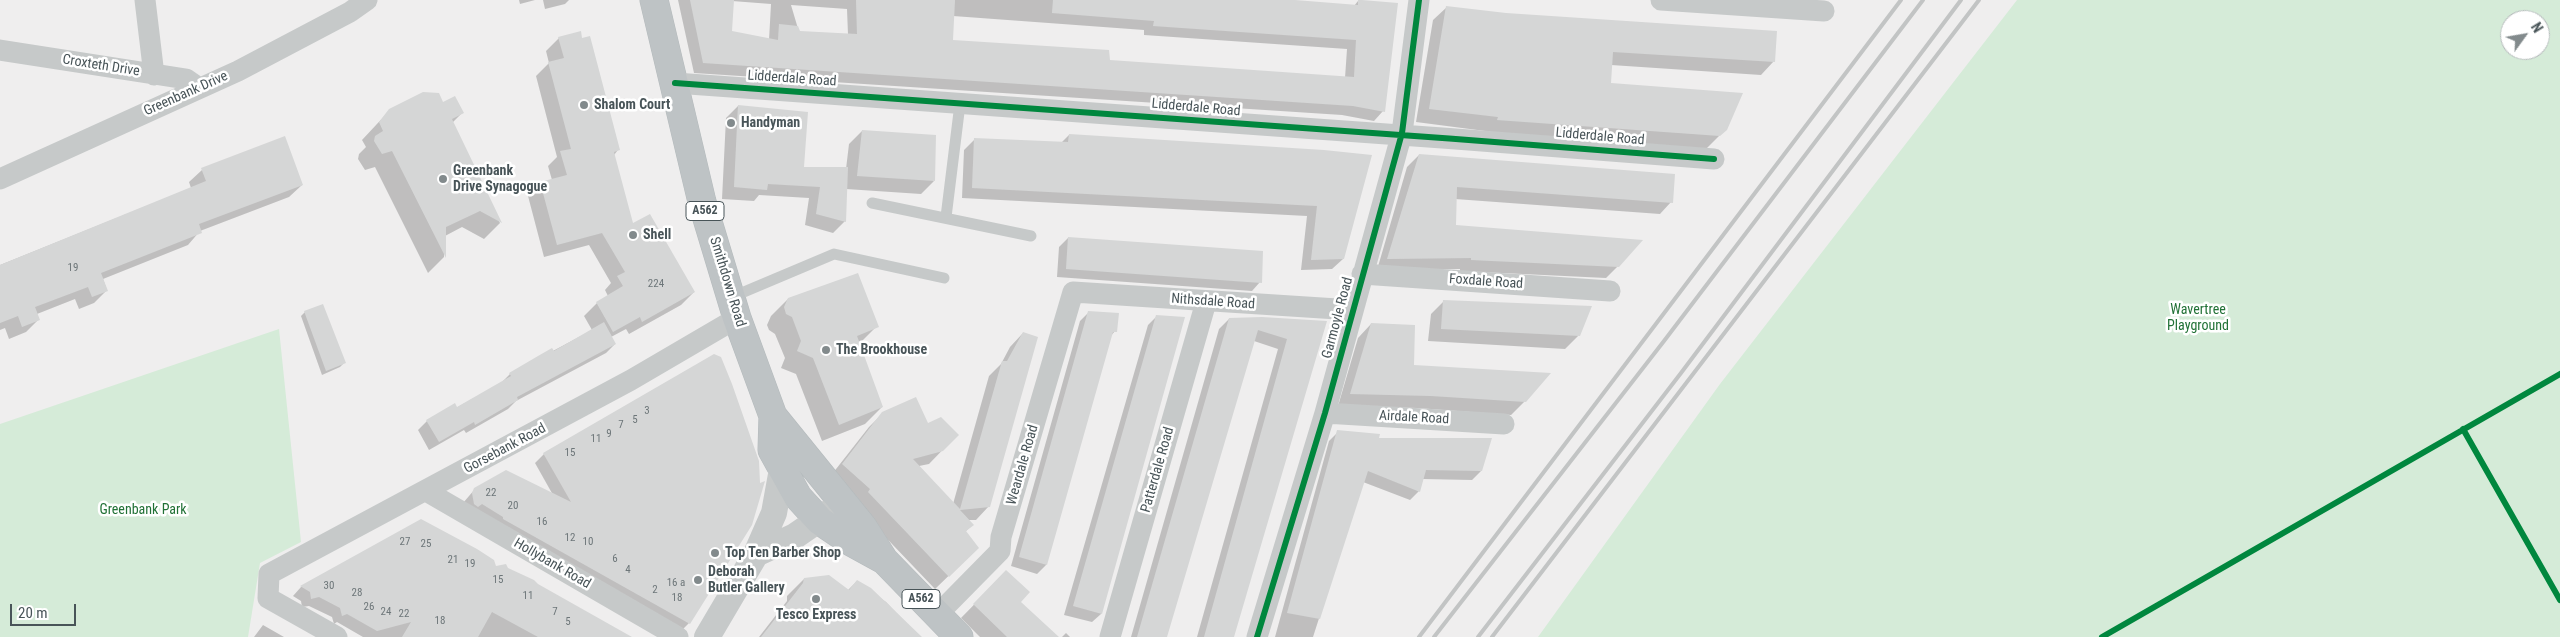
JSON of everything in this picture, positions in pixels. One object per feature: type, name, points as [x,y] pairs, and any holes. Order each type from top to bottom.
[{"type":"highway","name":"Smithdown Road","points":[[654,0],[702,202],[734,308],[773,416],[863,527],[884,560],[959,637]]},
{"type":"highway","name":"Smithdown Road","points":[[773,416],[772,450],[798,497],[820,521],[851,542],[884,560]]},
{"type":"street","points":[[145,0],[154,75]]},
{"type":"street","name":"Greenbank Drive","points":[[0,179],[238,71],[350,12],[367,0]]},
{"type":"street","name":"Garmoyle Road","points":[[1257,637],[1325,413],[1402,133],[1419,0]]},
{"type":"street","points":[[1661,0],[1824,11]]},
{"type":"street","name":"Croxteth Drive","points":[[0,50],[154,75],[186,78],[199,88]]},
{"type":"street","name":"Lidderdale Road","points":[[675,83],[1312,130],[1402,133],[1714,159]]},
{"type":"street","name":"Foxdale Road","points":[[1362,274],[1610,291]]},
{"type":"street","name":"Nithsdale Road","points":[[1074,292],[1353,310]]},
{"type":"street","name":"Weardale Road","points":[[937,615],[1000,551],[1001,537],[1074,292]]},
{"type":"street","name":"Patterdale Road","points":[[1110,637],[1206,302]]},
{"type":"street","name":"Gorsebank Road","points":[[337,637],[268,598],[269,574],[631,380],[734,308]]},
{"type":"street","name":"Airdale Road","points":[[1325,413],[1504,424]]},
{"type":"street","points":[[707,637],[756,554],[774,513],[782,469]]},
{"type":"street","name":"Hollybank Road","points":[[426,491],[678,637]]},
{"type":"street","points":[[756,554],[795,536],[820,521],[843,503]]},
{"type":"lane","points":[[946,217],[960,104]]},
{"type":"lane","points":[[872,203],[1031,236]]},
{"type":"lane","points":[[734,308],[834,254],[944,278]]},
{"type":"green space","name":"Wavertree Playground","points":[[2017,0],[2560,0],[2560,637],[1538,637],[1720,384]]},
{"type":"green space","name":"Greenbank Park","points":[[279,329],[301,542],[260,563],[248,637],[0,637],[0,424]]},
{"type":"building","points":[[690,0],[734,0],[732,31],[778,40],[779,24],[798,26],[800,31],[857,34],[856,0],[955,0],[953,40],[1109,50],[1110,60],[1354,77],[1356,40],[1153,26],[1154,21],[1052,13],[1053,0],[1295,0],[1358,5],[1358,0],[1362,0],[1398,3],[1385,112],[1353,106],[703,63]]},
{"type":"building","points":[[1446,6],[1506,13],[1777,31],[1775,62],[1613,52],[1611,83],[1743,93],[1727,130],[1720,136],[1497,120],[1498,117],[1429,109]]},
{"type":"building","name":"Shalom Court","points":[[581,31],[582,38],[590,36],[620,150],[614,152],[633,223],[650,214],[695,292],[642,322],[640,317],[613,332],[596,302],[623,286],[617,276],[625,272],[602,233],[557,245],[540,182],[567,175],[560,151],[571,149],[548,62],[564,58],[558,37]]},
{"type":"building","name":"Greenbank Drive Synagogue","points":[[423,92],[439,93],[443,102],[455,96],[464,113],[452,119],[502,223],[480,211],[446,227],[446,258],[392,151],[382,154],[374,141],[375,136],[383,131],[379,122],[389,109]]},
{"type":"building","points":[[738,105],[808,112],[804,167],[848,167],[846,222],[816,214],[820,187],[768,184],[767,190],[734,187]]},
{"type":"building","points":[[862,130],[936,135],[935,181],[857,176]]},
{"type":"building","points":[[1069,134],[1324,150],[1372,155],[1344,259],[1311,260],[1317,206],[972,188],[974,138],[1068,142]]},
{"type":"building","points":[[285,136],[303,185],[199,224],[202,233],[101,273],[108,291],[92,297],[88,287],[35,307],[40,320],[22,327],[18,316],[0,323],[0,265],[206,181],[201,168]]},
{"type":"building","points":[[1419,154],[1675,174],[1673,203],[1457,187],[1456,225],[1643,240],[1619,267],[1471,260],[1471,258],[1387,259]]},
{"type":"building","points":[[1068,237],[1263,251],[1262,283],[1066,269]]},
{"type":"building","name":"The Brookhouse","points":[[858,273],[879,327],[857,336],[883,407],[839,425],[813,358],[797,351],[801,341],[792,317],[786,314],[784,307],[788,298]]},
{"type":"building","points":[[1443,300],[1592,306],[1580,336],[1441,329]]},
{"type":"building","points":[[323,304],[346,363],[326,371],[304,311]]},
{"type":"building","points":[[1088,311],[1119,313],[1117,332],[1113,332],[1047,565],[1019,557]]},
{"type":"building","points":[[1156,315],[1185,317],[1102,614],[1073,606]]},
{"type":"building","points":[[1262,317],[1327,321],[1234,637],[1204,637],[1287,339],[1258,330],[1167,637],[1137,637],[1229,318]]},
{"type":"building","points":[[604,322],[616,344],[517,397],[518,400],[475,425],[474,422],[439,442],[426,420],[455,403],[457,407],[511,376],[509,373],[538,356],[552,348],[554,351]]},
{"type":"building","points":[[1371,323],[1415,325],[1414,365],[1551,373],[1526,402],[1431,396],[1350,394]]},
{"type":"building","points":[[1023,332],[1038,337],[990,507],[960,510],[974,525],[966,531],[979,548],[949,577],[868,492],[870,489],[842,464],[882,412],[916,397],[928,423],[941,417],[959,435],[943,451],[913,459],[960,509],[1002,361],[1007,361]]},
{"type":"building","points":[[714,354],[721,357],[732,384],[759,461],[760,483],[765,481],[752,525],[690,624],[503,519],[503,517],[482,504],[478,507],[474,504],[472,493],[474,488],[506,470],[571,502],[543,453]]},
{"type":"building","points":[[1337,430],[1380,434],[1379,438],[1492,438],[1482,471],[1426,470],[1420,492],[1368,471],[1320,619],[1287,613]]},
{"type":"building","points":[[421,519],[477,549],[494,560],[496,566],[506,564],[508,568],[534,580],[632,637],[538,637],[492,612],[478,637],[402,637],[411,622],[377,631],[347,614],[342,616],[340,608],[319,597],[311,599],[310,592],[300,586]]},
{"type":"building","points":[[1006,570],[1030,592],[1021,602],[1059,637],[1007,637],[973,604]]},
{"type":"building","name":"Tesco Express","points":[[829,575],[849,590],[857,580],[871,588],[922,637],[761,637],[803,583],[804,578]]},
{"type":"railway","points":[[1419,637],[1901,0]]},
{"type":"railway","points":[[1434,637],[1664,341],[1923,0]]},
{"type":"railway","points":[[1478,637],[1681,373],[1961,0]]},
{"type":"railway","points":[[1492,637],[1979,0]]},
{"type":"cycle path","points":[[1257,637],[1325,413],[1402,133],[1419,0]]},
{"type":"cycle path","points":[[675,83],[1714,159]]},
{"type":"cycle path","points":[[2102,637],[2560,374]]},
{"type":"cycle path","points":[[2463,429],[2560,600]]},
{"type":"place","name":"Shalom Court","points":[[584,105]]},
{"type":"place","name":"Handyman","points":[[731,123]]},
{"type":"place","name":"Greenbank Drive Synagogue","points":[[443,179]]},
{"type":"place","name":"Shell","points":[[633,235]]},
{"type":"place","name":"The Brookhouse","points":[[826,350]]},
{"type":"place","name":"Top Ten Barber Shop","points":[[715,553]]},
{"type":"place","name":"Deborah Butler Gallery","points":[[698,580]]},
{"type":"place","name":"Tesco Express","points":[[816,599]]}]
